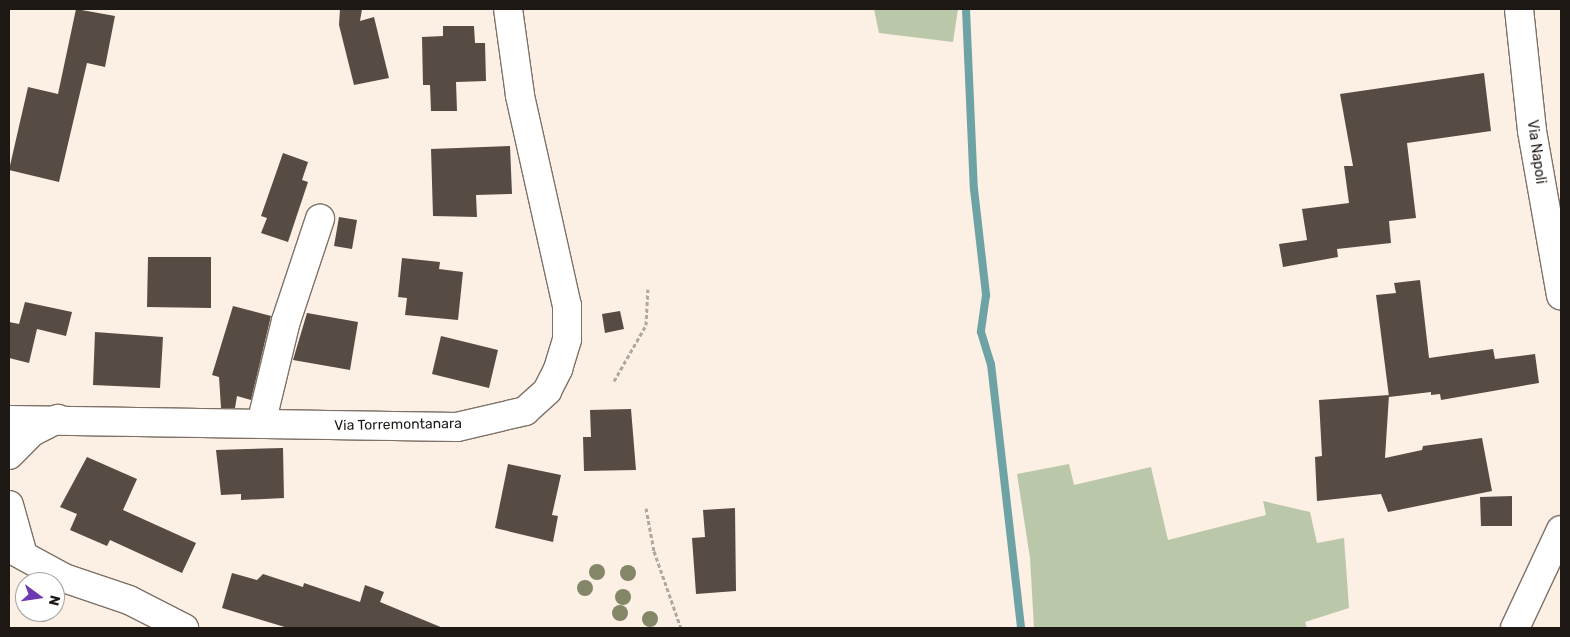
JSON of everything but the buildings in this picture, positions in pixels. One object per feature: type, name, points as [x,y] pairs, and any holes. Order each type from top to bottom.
[{"type":"street","name":"Via Torremontanara","points":[[9,420],[58,419],[457,427],[525,410],[548,391],[567,340],[567,306],[520,96],[508,9]]},
{"type":"street","name":"Via Napoli","points":[[1519,9],[1534,140],[1561,295]]},
{"type":"street","points":[[261,424],[286,320],[320,219]]},
{"type":"street","points":[[9,459],[32,432],[58,419]]},
{"type":"street","points":[[9,505],[16,552],[64,578],[129,600],[184,628]]},
{"type":"street","points":[[1515,628],[1561,530]]},
{"type":"path","points":[[614,381],[646,325],[648,289]]},
{"type":"path","points":[[646,508],[654,551],[681,628]]},
{"type":"green space","points":[[874,9],[958,9],[953,42],[879,33]]},
{"type":"green space","points":[[1069,464],[1074,485],[1151,467],[1168,540],[1266,515],[1263,501],[1310,512],[1317,543],[1344,538],[1349,608],[1305,622],[1307,628],[1034,628],[1030,558],[1017,474]]},
{"type":"waterway","points":[[966,9],[974,189],[986,295],[981,332],[991,364],[1021,628]]}]
